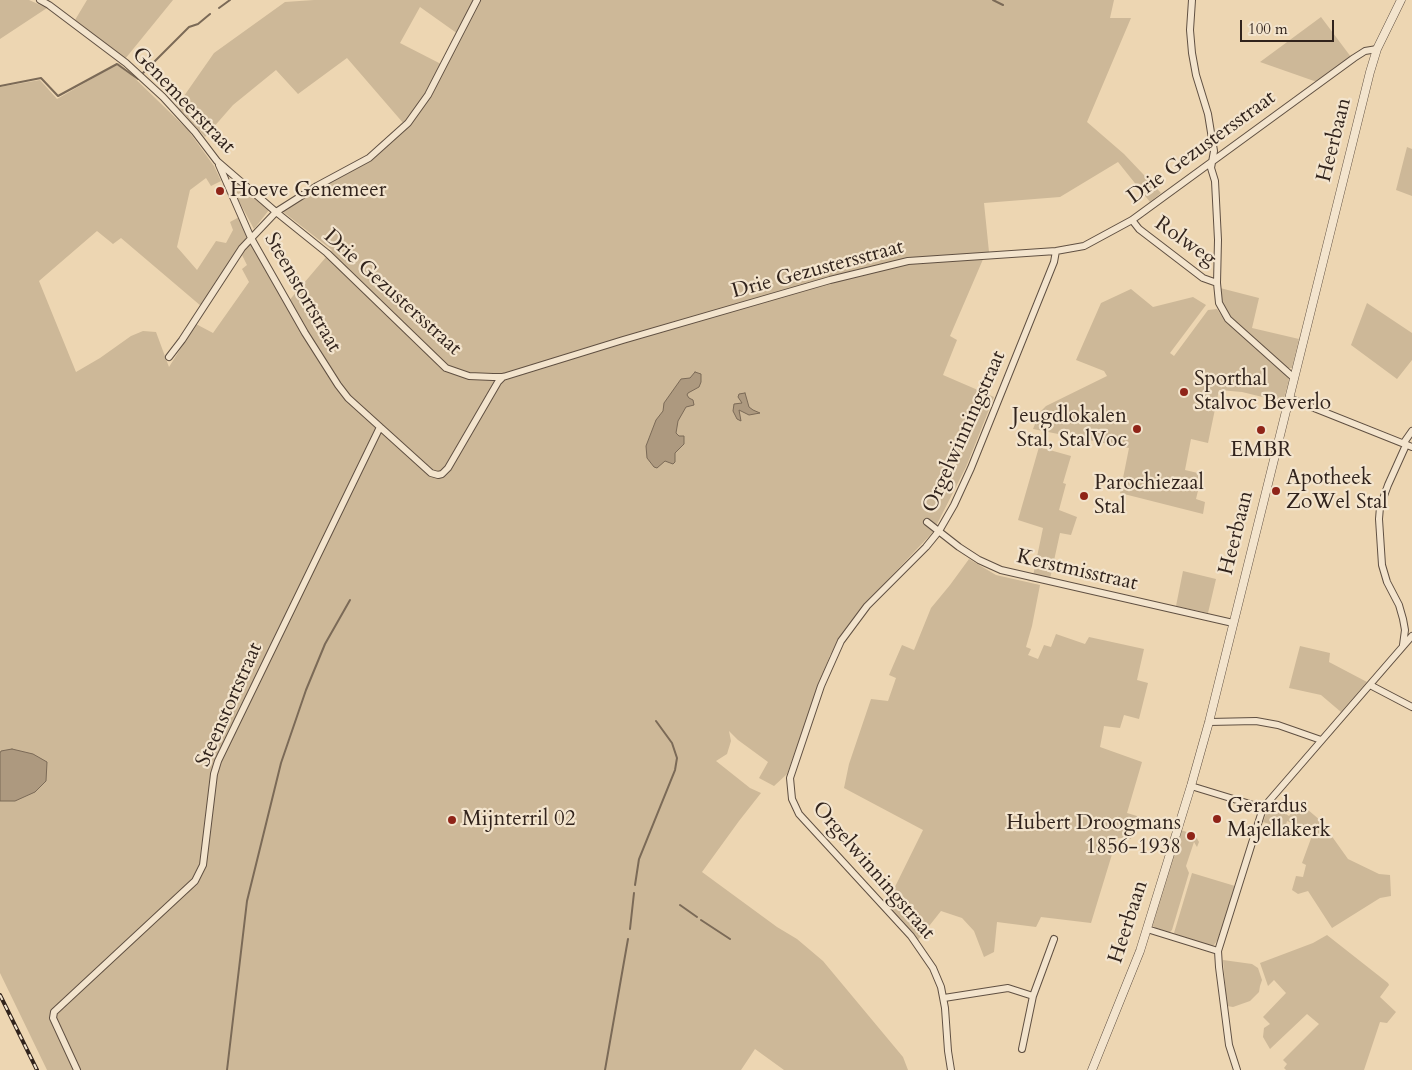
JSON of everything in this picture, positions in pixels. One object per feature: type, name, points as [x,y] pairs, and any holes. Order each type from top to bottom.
[{"type":"street","name":"Genemeerstraat","points":[[40,0],[126,63],[163,97],[195,132],[217,161],[276,212]]},
{"type":"street","points":[[169,357],[242,248],[276,212],[317,186],[369,158],[408,123],[428,95],[477,0]]},
{"type":"street","points":[[1192,0],[1191,47],[1196,75],[1211,129],[1214,151],[1211,168],[1215,181],[1218,283]]},
{"type":"street","name":"Heerbaan","points":[[1092,1070],[1147,929],[1191,786],[1209,722],[1370,72],[1377,49],[1402,0]]},
{"type":"street","name":"Drie Gezustersstraat","points":[[276,212],[327,253],[446,368],[470,376],[503,377],[830,280],[908,261],[1056,251],[1084,246],[1132,220],[1354,58],[1365,51],[1377,49]]},
{"type":"street","name":"Steenstortstraat","points":[[217,161],[251,238],[305,333],[338,385],[348,398],[431,473],[442,474],[448,468],[498,382],[503,377]]},
{"type":"street","name":"Rolweg","points":[[1132,220],[1138,229],[1203,278],[1218,283],[1218,302],[1228,319],[1294,378]]},
{"type":"street","name":"Orgelwinningstraat","points":[[950,1070],[944,998],[933,968],[916,942],[799,814],[792,799],[791,772],[821,686],[841,641],[868,606],[916,558],[938,531],[954,504],[971,468],[1054,262],[1056,251]]},
{"type":"street","points":[[1289,398],[1409,446]]},
{"type":"street","name":"Steenstortstraat","points":[[77,1070],[53,1018],[54,1012],[195,881],[203,865],[214,774],[218,761],[380,427]]},
{"type":"street","points":[[1409,446],[1406,440],[1412,431]]},
{"type":"street","points":[[1403,646],[1405,630],[1403,619],[1399,604],[1387,582],[1382,565],[1379,519],[1380,507],[1388,485],[1409,446]]},
{"type":"street","name":"Kerstmisstraat","points":[[926,522],[979,560],[1001,570],[1233,623]]},
{"type":"street","points":[[1237,1070],[1229,1045],[1218,951],[1263,808],[1412,636]]},
{"type":"street","points":[[1370,685],[1412,707]]},
{"type":"street","points":[[1209,722],[1256,721],[1278,724],[1321,740]]},
{"type":"street","points":[[1191,786],[1263,808]]},
{"type":"street","points":[[1147,929],[1218,951]]},
{"type":"street","points":[[1022,1049],[1033,996],[1054,938]]},
{"type":"street","points":[[944,998],[1008,988],[1033,996]]},
{"type":"shaded area","points":[[0,0],[29,0],[47,8],[0,39]]},
{"type":"shaded area","points":[[87,0],[173,0],[125,59],[75,20]]},
{"type":"shaded area","points":[[314,0],[1114,0],[1110,18],[1131,18],[1087,122],[1124,154],[1161,193],[1150,202],[1118,162],[1060,197],[984,203],[989,252],[984,257],[950,336],[957,340],[943,375],[994,397],[966,467],[933,532],[863,606],[830,655],[787,774],[774,786],[759,778],[768,762],[729,731],[731,741],[727,754],[716,761],[750,788],[761,793],[702,872],[777,927],[797,939],[823,961],[903,1057],[908,1070],[784,1070],[755,1049],[741,1070],[47,1070],[0,973],[0,87],[40,80],[57,99],[119,63],[188,130],[214,166],[221,181],[211,186],[206,178],[190,190],[177,247],[197,270],[216,241],[226,243],[233,230],[230,222],[241,216],[247,235],[244,243],[201,306],[121,238],[113,244],[97,231],[39,281],[76,372],[131,336],[143,331],[156,332],[169,367],[196,324],[213,333],[249,282],[242,269],[247,265],[242,255],[250,243],[287,303],[332,250],[282,211],[317,189],[371,161],[404,124],[347,58],[298,94],[276,70],[233,105],[205,137],[177,106],[214,53],[285,2]],"holes":[[[420,7],[458,34],[441,64],[400,43]]]},
{"type":"shaded area","points":[[1321,17],[1351,57],[1317,82],[1260,62]]},
{"type":"shaded area","points":[[1407,147],[1412,149],[1412,196],[1396,190]]},
{"type":"shaded area","points":[[231,179],[269,210],[254,229],[228,181]]},
{"type":"shaded area","points":[[1220,288],[1259,298],[1252,328],[1299,339],[1292,368],[1286,368],[1232,319],[1223,305]]},
{"type":"shaded area","points":[[1131,289],[1153,307],[1193,297],[1206,305],[1170,353],[1174,356],[1208,310],[1217,309],[1225,321],[1286,375],[1289,380],[1283,402],[1242,392],[1219,390],[1208,443],[1191,439],[1185,470],[1202,474],[1196,499],[1205,502],[1203,514],[1120,493],[1129,448],[1033,429],[1040,412],[1046,406],[1107,376],[1104,371],[1076,360],[1101,303]]},
{"type":"shaded area","points":[[1367,303],[1412,333],[1412,360],[1397,379],[1351,345]]},
{"type":"shaded area","points":[[695,372],[701,374],[701,382],[699,387],[687,395],[693,400],[694,405],[686,407],[678,421],[676,433],[679,436],[684,436],[684,444],[675,453],[675,462],[673,464],[665,461],[657,468],[654,467],[647,458],[646,446],[656,420],[663,411],[664,403],[681,379],[690,378]]},
{"type":"shaded area","points":[[745,393],[749,407],[760,413],[749,415],[739,410],[741,421],[737,419],[733,411],[734,404],[742,403],[738,397],[739,394]]},
{"type":"shaded area","points":[[1039,447],[1071,456],[1063,483],[1066,484],[1059,510],[1077,517],[1071,535],[1060,533],[1050,579],[1033,576],[1043,528],[1018,520]]},
{"type":"shaded area","points":[[969,559],[996,575],[1040,585],[1026,647],[1031,649],[1028,655],[1038,659],[1044,645],[1051,647],[1056,634],[1085,644],[1089,637],[1144,649],[1137,680],[1148,683],[1139,719],[1124,715],[1120,728],[1104,726],[1100,747],[1142,762],[1127,813],[1137,816],[1131,839],[1117,838],[1091,923],[1041,917],[1036,927],[997,922],[994,952],[984,957],[974,931],[962,918],[941,911],[918,940],[886,905],[923,830],[844,788],[849,764],[871,699],[888,701],[896,678],[889,675],[902,645],[914,650],[931,608]]},
{"type":"shaded area","points":[[1183,571],[1216,579],[1208,613],[1176,606]]},
{"type":"shaded area","points":[[1300,646],[1330,653],[1329,662],[1367,682],[1341,712],[1321,695],[1289,688]]},
{"type":"shaded area","points":[[12,749],[33,754],[47,762],[46,781],[35,792],[15,801],[0,801],[0,753],[1,751]]},
{"type":"shaded area","points":[[1300,803],[1321,821],[1348,859],[1379,874],[1390,875],[1391,896],[1380,898],[1332,928],[1308,891],[1298,894],[1292,890],[1296,876],[1303,877],[1306,865],[1302,863],[1313,833],[1287,821],[1285,829],[1263,822],[1270,804],[1289,816]]},
{"type":"shaded area","points":[[1181,830],[1195,835],[1199,842],[1197,847],[1194,842],[1186,866],[1189,873],[1172,930],[1169,933],[1152,925]]},
{"type":"shaded area","points":[[1192,873],[1235,886],[1219,938],[1211,946],[1174,933]]},
{"type":"shaded area","points":[[1327,935],[1388,983],[1389,985],[1380,997],[1396,1012],[1387,1023],[1380,1022],[1364,1070],[1286,1070],[1284,1068],[1287,1064],[1283,1060],[1319,1024],[1307,1014],[1270,1049],[1263,1037],[1264,1028],[1270,1024],[1263,1017],[1286,993],[1274,980],[1268,986],[1260,963],[1313,943]]},
{"type":"shaded area","points":[[1223,960],[1252,964],[1258,968],[1262,980],[1259,992],[1250,1001],[1233,1007],[1227,1006]]},
{"type":"waterway","points":[[219,8],[230,0]]},
{"type":"waterway","points":[[993,0],[1003,5]]},
{"type":"waterway","points":[[143,73],[189,27],[198,24],[210,14]]},
{"type":"waterway","points":[[0,86],[41,78],[58,96],[117,64],[138,79]]},
{"type":"waterway","points":[[227,1070],[247,901],[281,763],[306,690],[325,644],[350,600]]},
{"type":"waterway","points":[[635,885],[639,859],[675,770],[677,758],[672,743],[656,721]]},
{"type":"waterway","points":[[630,929],[634,893]]},
{"type":"waterway","points":[[680,905],[697,917]]},
{"type":"waterway","points":[[701,920],[730,939]]},
{"type":"waterway","points":[[605,1070],[628,939]]},
{"type":"railway","points":[[0,995],[37,1070]]},
{"type":"place","name":"Hoeve Genemeer","points":[[220,191]]},
{"type":"place","name":"Sporthal Stalvoc Beverlo","points":[[1184,392]]},
{"type":"place","name":"Jeugdlokalen Stal, StalVoc","points":[[1137,429]]},
{"type":"place","name":"EMBR","points":[[1261,430]]},
{"type":"place","name":"Apotheek ZoWel Stal","points":[[1276,491]]},
{"type":"place","name":"Parochiezaal Stal","points":[[1084,496]]},
{"type":"place","name":"Gerardus Majellakerk","points":[[1217,819]]},
{"type":"place","name":"Mijnterril 02","points":[[452,820]]},
{"type":"place","name":"Hubert Droogmans 1856-1938","points":[[1191,836]]}]
